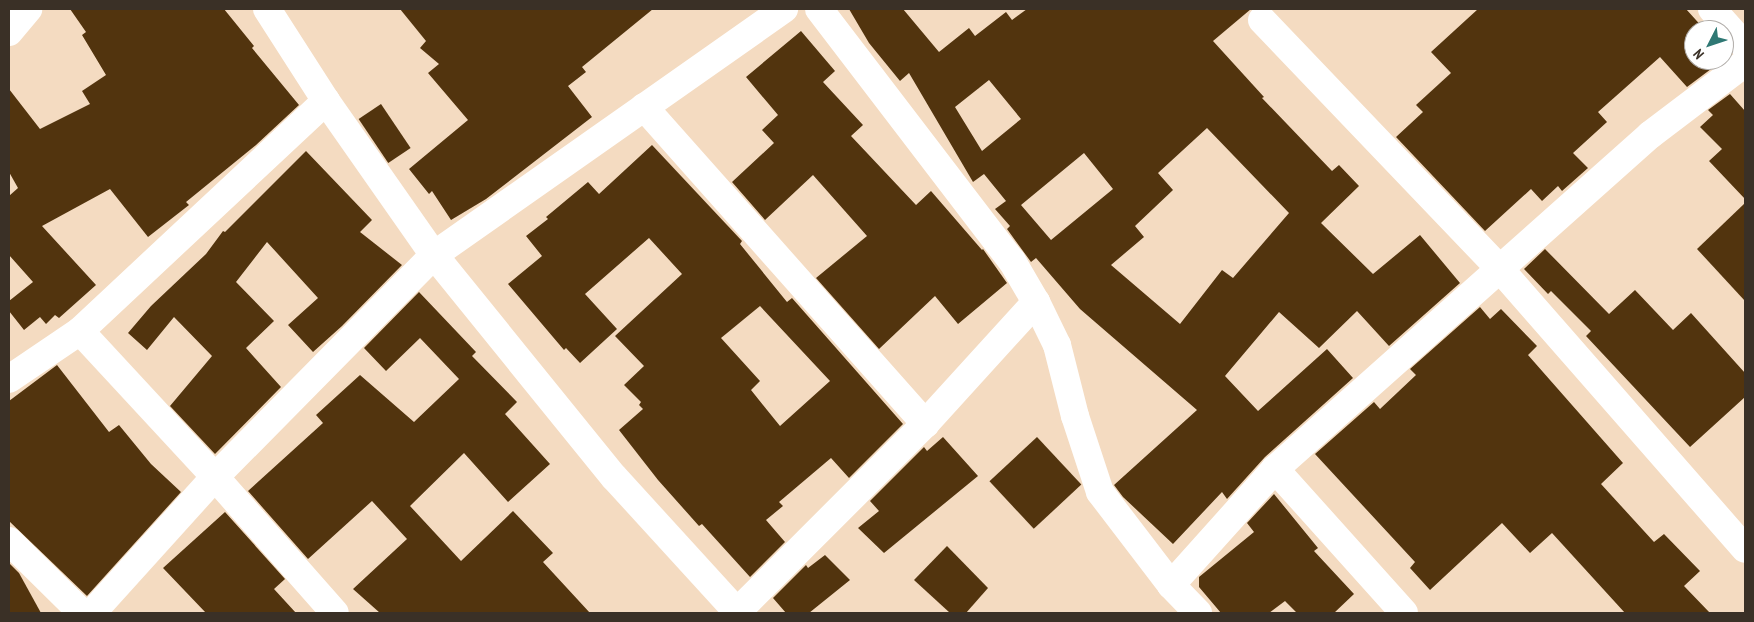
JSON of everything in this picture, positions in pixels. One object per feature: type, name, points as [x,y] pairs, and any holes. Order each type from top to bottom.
[{"type":"street","points":[[9,32],[28,9]]},
{"type":"street","points":[[267,9],[326,101],[434,255],[614,477],[738,613],[925,424],[1036,302]]},
{"type":"street","points":[[92,613],[215,477],[434,255],[784,9]]},
{"type":"street","points":[[818,9],[1012,261],[1036,302],[1057,345],[1076,416],[1100,492],[1171,586],[1198,613]]},
{"type":"street","points":[[1712,9],[1745,46]]},
{"type":"street","points":[[1262,20],[1500,269],[1745,549]]},
{"type":"street","points":[[1171,586],[1274,469],[1650,135],[1745,63]]},
{"type":"street","points":[[9,379],[80,331],[326,101]]},
{"type":"street","points":[[644,107],[925,424]]},
{"type":"street","points":[[80,331],[215,477],[335,613]]},
{"type":"street","points":[[1274,469],[1404,613]]},
{"type":"street","points":[[13,550],[82,613]]},
{"type":"building","points":[[70,9],[224,9],[254,46],[252,48],[299,105],[256,145],[186,202],[189,205],[148,237],[110,189],[42,226],[96,285],[59,318],[55,315],[46,324],[40,317],[24,330],[9,311],[9,301],[33,282],[9,255],[9,196],[18,188],[9,172],[9,89],[40,129],[90,104],[82,91],[106,75],[82,35],[86,32]]},
{"type":"building","points":[[400,9],[653,9],[582,67],[586,72],[568,86],[592,117],[486,199],[451,220],[432,191],[429,194],[409,169],[468,120],[428,73],[439,64],[420,48],[426,41]]},
{"type":"building","points":[[849,9],[903,9],[939,52],[969,28],[975,36],[1006,12],[1012,20],[1027,9],[1251,9],[1213,41],[1264,97],[1262,98],[1332,171],[1339,165],[1359,186],[1321,223],[1373,274],[1420,235],[1460,283],[1389,346],[1357,311],[1319,348],[1279,312],[1225,376],[1258,411],[1327,349],[1353,378],[1265,457],[1227,499],[1222,492],[1173,544],[1123,497],[1114,485],[1197,410],[1080,309],[1036,258],[1031,262],[1007,229],[1010,226],[995,209],[1006,201],[984,174],[973,182],[909,73],[900,81],[869,43]],"holes":[[[989,80],[1021,119],[982,151],[955,107]],[[1207,128],[1289,213],[1233,278],[1222,270],[1180,324],[1111,265],[1144,237],[1135,226],[1173,190],[1158,173]],[[1084,153],[1113,189],[1051,240],[1021,205]]]},
{"type":"building","points":[[1478,9],[1686,9],[1696,20],[1684,20],[1684,70],[1710,70],[1687,87],[1660,57],[1598,112],[1607,122],[1573,153],[1588,168],[1562,191],[1558,186],[1542,201],[1531,189],[1485,231],[1396,137],[1423,112],[1416,105],[1451,73],[1431,52]]},
{"type":"building","points":[[801,31],[835,71],[823,82],[863,125],[851,136],[916,205],[931,191],[983,249],[1007,283],[958,324],[935,296],[879,349],[816,278],[867,236],[813,175],[765,220],[732,182],[774,143],[762,130],[778,115],[746,77]]},
{"type":"building","points":[[1730,94],[1745,111],[1745,199],[1709,161],[1722,149],[1700,127],[1713,115],[1708,110]]},
{"type":"building","points":[[381,104],[411,148],[388,163],[359,119]]},
{"type":"building","points":[[652,145],[742,241],[740,244],[787,302],[792,298],[903,424],[849,478],[831,458],[779,502],[783,506],[766,520],[785,542],[750,577],[702,524],[699,526],[658,480],[619,430],[643,409],[639,405],[641,402],[624,385],[644,366],[615,336],[682,274],[649,238],[585,294],[617,329],[580,363],[566,348],[564,350],[508,284],[542,256],[526,236],[548,219],[546,217],[588,182],[599,194]],"holes":[[[760,306],[830,381],[780,426],[751,390],[760,381],[721,338]]]},
{"type":"building","points":[[306,151],[372,220],[360,232],[402,265],[342,326],[313,352],[288,325],[318,298],[267,242],[236,282],[274,321],[246,348],[281,387],[215,454],[170,406],[212,356],[174,317],[147,350],[128,333],[151,306],[206,254],[223,231],[225,232]]},
{"type":"building","points":[[1745,203],[1745,301],[1697,249]]},
{"type":"building","points":[[1545,249],[1609,314],[1635,290],[1673,330],[1691,313],[1745,373],[1745,397],[1690,447],[1586,336],[1591,331],[1551,291],[1548,294],[1524,269]]},
{"type":"building","points":[[419,292],[476,352],[472,356],[517,402],[505,414],[550,464],[508,502],[464,453],[410,506],[461,561],[513,511],[553,553],[543,562],[590,613],[380,613],[353,589],[407,539],[372,501],[308,559],[248,491],[323,423],[316,415],[360,375],[414,422],[459,379],[420,338],[386,371],[364,348]]},
{"type":"building","points":[[1480,307],[1490,319],[1501,309],[1537,346],[1528,355],[1623,463],[1601,484],[1654,542],[1664,534],[1700,571],[1684,586],[1710,613],[1625,613],[1552,533],[1530,553],[1502,523],[1430,590],[1410,568],[1415,562],[1315,454],[1374,402],[1380,409],[1416,375],[1410,369]]},
{"type":"building","points":[[57,365],[109,432],[119,425],[151,464],[181,492],[87,596],[9,521],[9,401]]},
{"type":"building","points":[[943,437],[978,476],[884,553],[858,528],[879,511],[870,501],[924,447],[927,451]]},
{"type":"building","points":[[1037,437],[1081,485],[1034,529],[989,481]]},
{"type":"building","points":[[1274,494],[1318,548],[1314,551],[1354,594],[1334,613],[1297,613],[1285,601],[1269,613],[1221,613],[1199,587],[1199,577],[1254,532],[1247,523]]},
{"type":"building","points":[[225,512],[285,579],[274,589],[296,613],[206,613],[163,568]]},
{"type":"building","points":[[947,546],[988,588],[966,613],[950,613],[914,580]]},
{"type":"building","points":[[825,555],[850,580],[809,613],[786,613],[773,598],[806,565],[808,568]]},
{"type":"building","points":[[9,563],[19,573],[41,613],[9,613]]}]
